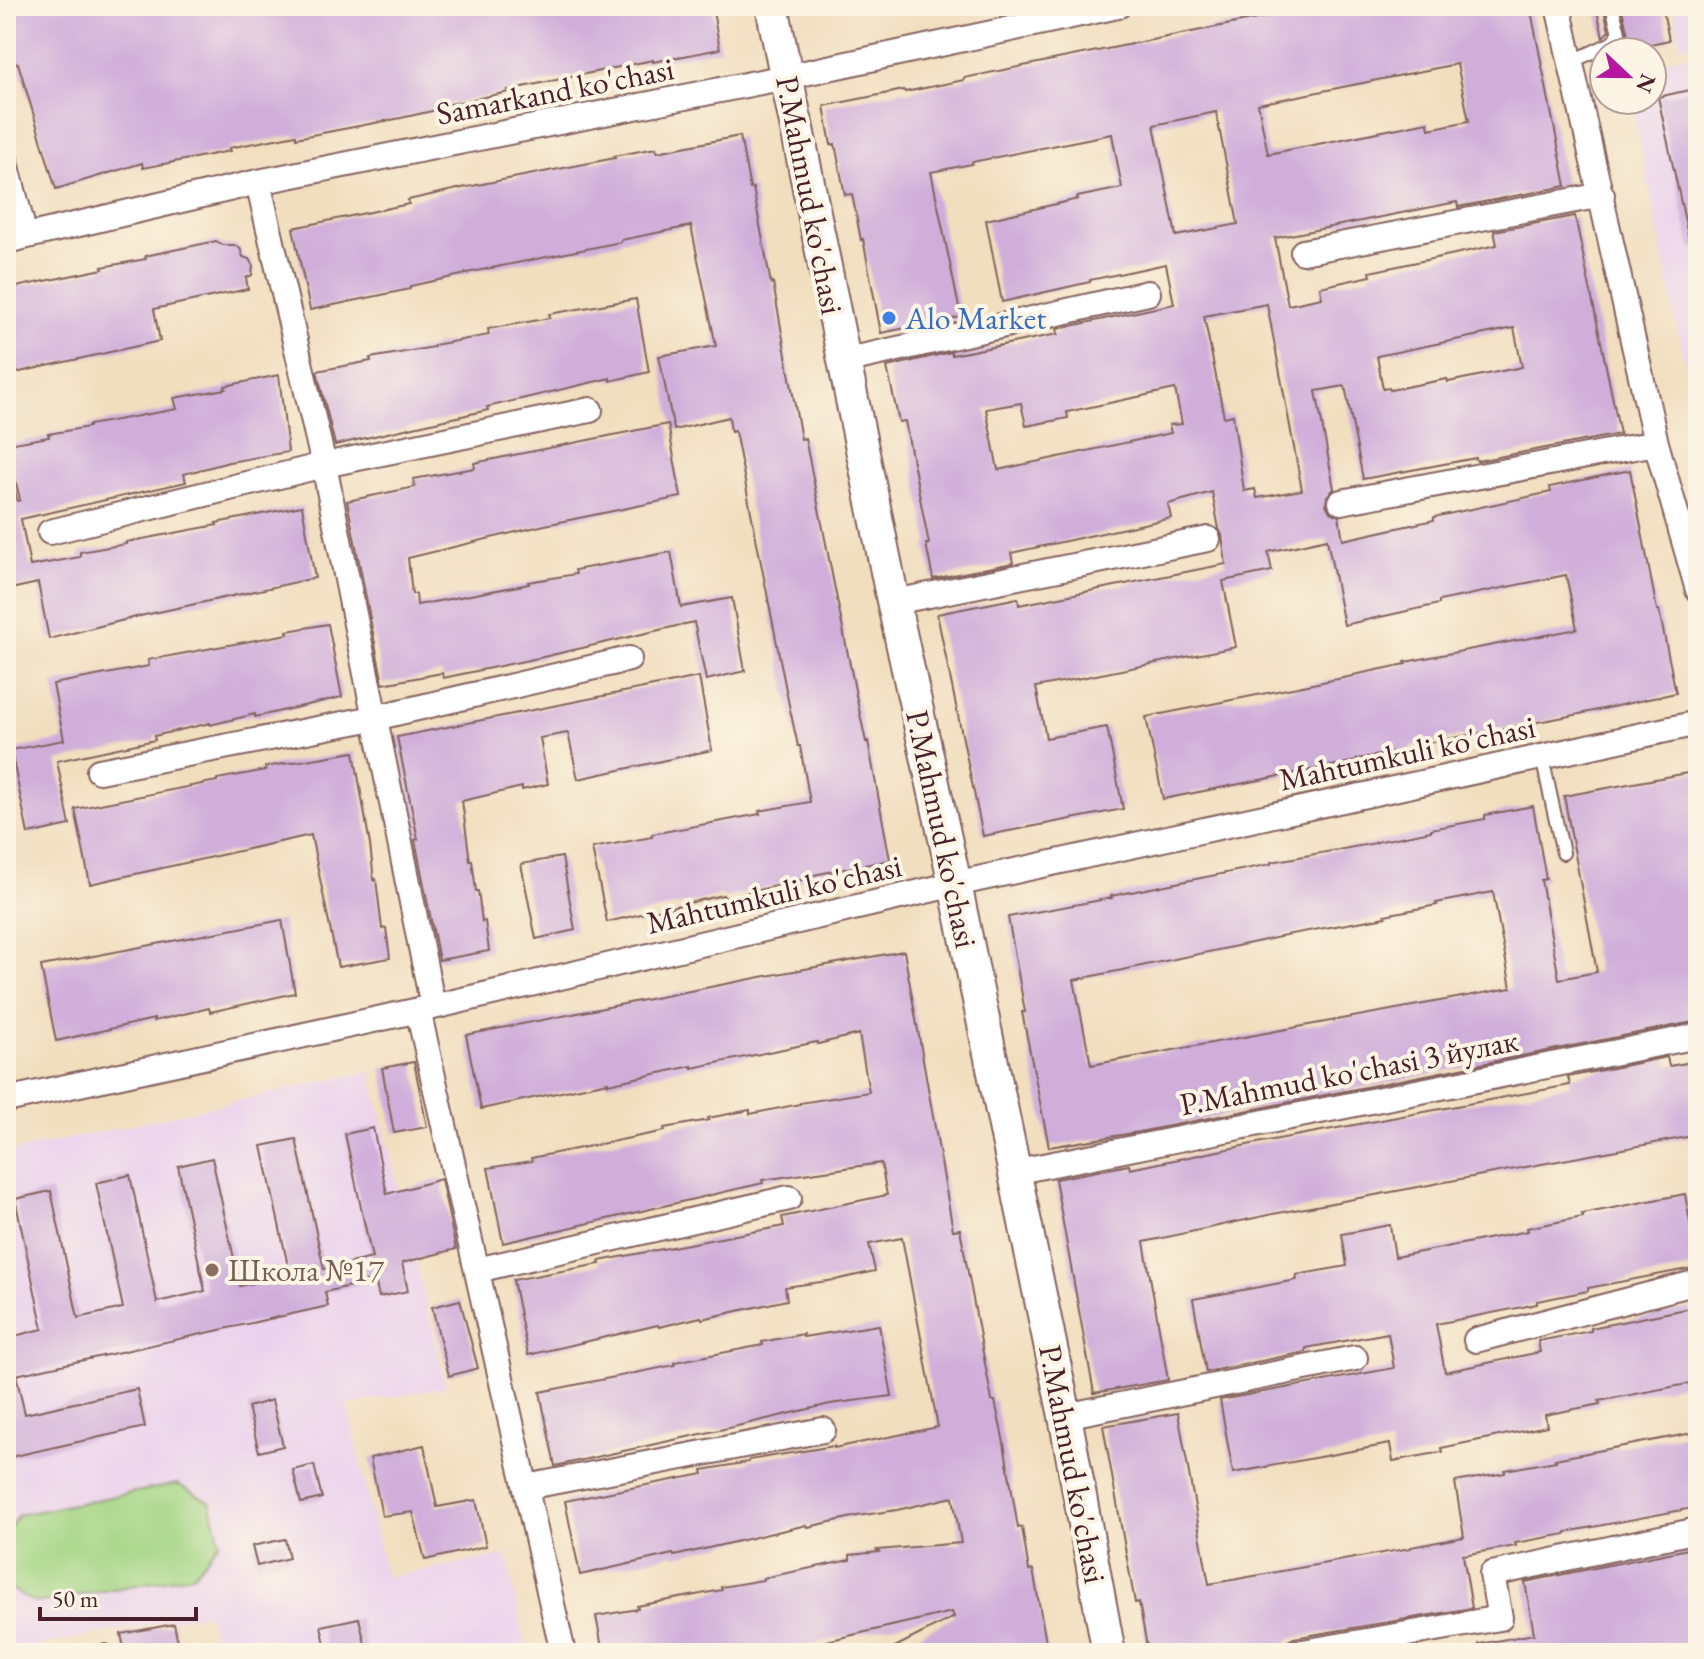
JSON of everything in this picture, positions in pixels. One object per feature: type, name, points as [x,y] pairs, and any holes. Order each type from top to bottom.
[{"type":"street","name":"P.Mahmud ko'chasi","points":[[772,6],[892,596],[1065,1416],[1109,1653]]},
{"type":"street","name":"Samarkand ko'chasi","points":[[16,238],[258,182],[786,77],[1118,6]]},
{"type":"street","points":[[1558,6],[1656,443],[1698,590]]},
{"type":"street","points":[[6,163],[16,238]]},
{"type":"street","points":[[258,182],[324,465],[477,1270],[563,1653]]},
{"type":"street","points":[[1303,252],[1602,195]]},
{"type":"street","points":[[844,361],[1148,293]]},
{"type":"street","points":[[50,532],[324,465],[590,410]]},
{"type":"street","points":[[1341,502],[1656,443]]},
{"type":"street","points":[[892,596],[904,600],[1208,539]]},
{"type":"street","points":[[99,771],[374,718],[629,659]]},
{"type":"street","name":"Mahtumkuli ko'chasi","points":[[6,1100],[426,1009],[955,884],[1698,723]]},
{"type":"street","name":"P.Mahmud ko'chasi 3 йулак","points":[[1013,1172],[1698,1036]]},
{"type":"street","points":[[477,1270],[789,1198]]},
{"type":"street","points":[[1476,1340],[1698,1282]]},
{"type":"street","points":[[1065,1416],[1355,1358]]},
{"type":"street","points":[[526,1487],[823,1430]]},
{"type":"street","points":[[1297,1653],[1500,1618],[1492,1574],[1698,1530]]},
{"type":"lane","points":[[1571,62],[1612,43],[1619,33],[1612,6]]},
{"type":"lane","points":[[1542,757],[1563,853]]},
{"type":"lane","points":[[96,1653],[106,1653]]},
{"type":"shaded area","points":[[1673,6],[1698,6],[1698,42],[1680,46]]},
{"type":"shaded area","points":[[1698,53],[1698,427],[1634,116],[1668,116],[1668,60]]},
{"type":"shaded area","name":"Школа №17","points":[[370,1071],[446,1387],[347,1405],[386,1577],[507,1555],[527,1653],[217,1653],[207,1613],[6,1652],[6,1153]]},
{"type":"green space","points":[[177,1484],[210,1502],[220,1542],[193,1575],[35,1603],[6,1586],[6,1534],[18,1515]]},
{"type":"building","points":[[40,6],[712,6],[720,49],[508,90],[401,118],[296,138],[296,135],[143,168],[142,163],[56,189],[18,63],[15,64],[6,18],[6,13]]},
{"type":"building","points":[[1320,6],[1530,6],[1566,186],[1458,207],[1457,202],[1275,238],[1288,305],[1322,298],[1320,287],[1371,276],[1370,272],[1497,245],[1494,231],[1575,216],[1620,434],[1363,479],[1345,386],[1316,391],[1334,489],[1327,496],[1326,504],[1330,512],[1339,516],[1343,540],[1551,492],[1550,487],[1630,470],[1676,693],[1163,799],[1146,717],[1577,629],[1566,575],[1439,601],[1439,604],[1344,625],[1327,539],[1268,552],[1272,571],[1223,581],[1236,647],[1036,687],[1046,738],[1107,727],[1123,809],[983,836],[937,614],[1018,598],[1019,605],[1226,564],[1212,492],[1168,504],[1171,518],[1011,553],[1013,563],[933,579],[905,421],[899,422],[887,367],[951,352],[952,355],[1058,334],[1057,329],[1174,304],[1166,264],[1002,302],[986,220],[1122,188],[1112,134],[931,172],[961,317],[881,333],[852,194],[845,195],[824,106]],"holes":[[[1457,64],[1469,121],[1429,129],[1428,122],[1268,154],[1258,104]],[[1216,112],[1238,224],[1176,236],[1154,125]],[[1267,304],[1302,490],[1257,498],[1255,489],[1244,491],[1233,415],[1224,417],[1204,316]],[[1514,328],[1522,367],[1390,390],[1383,389],[1377,356]],[[1175,389],[1182,424],[1169,425],[1171,433],[998,470],[986,409],[1021,403],[1026,426],[1068,418],[1067,412]]]},
{"type":"building","points":[[1596,6],[1603,6],[1609,31],[1603,36]]},
{"type":"building","points":[[1621,6],[1662,6],[1669,40],[1668,36],[1628,34]]},
{"type":"building","points":[[1698,88],[1698,248],[1691,249],[1662,116],[1668,116],[1668,95]]},
{"type":"building","points":[[740,136],[773,283],[801,439],[805,438],[857,700],[868,741],[890,860],[607,922],[592,848],[810,802],[735,431],[731,432],[729,417],[674,430],[659,356],[716,346],[691,226],[466,273],[410,286],[410,289],[310,310],[293,228],[614,156],[656,148],[657,152]]},
{"type":"building","points":[[216,241],[240,248],[243,257],[249,259],[253,266],[252,275],[246,278],[248,289],[154,309],[160,341],[6,375],[6,289]]},
{"type":"building","points":[[636,299],[649,372],[610,381],[610,378],[335,445],[317,371],[489,335],[488,329],[550,318],[549,314]]},
{"type":"building","points":[[279,375],[288,452],[229,462],[184,474],[186,482],[21,519],[30,566],[80,557],[80,552],[302,506],[315,578],[49,639],[38,583],[6,590],[6,485],[14,485],[17,501],[20,500],[8,444],[177,409],[174,398]]},
{"type":"building","points":[[668,424],[681,497],[408,558],[412,594],[416,594],[417,605],[671,552],[681,607],[732,598],[745,671],[706,680],[694,622],[443,678],[442,673],[383,684],[347,501],[415,487],[413,479],[475,468],[474,463]]},
{"type":"building","points":[[328,624],[342,697],[255,717],[255,714],[210,723],[154,736],[155,740],[57,761],[70,825],[28,834],[11,750],[64,740],[53,684],[149,666],[148,660]]},
{"type":"building","points":[[699,677],[712,750],[578,779],[568,733],[540,738],[548,784],[462,801],[470,861],[489,951],[439,960],[397,737]]},
{"type":"building","points":[[354,752],[382,929],[386,928],[390,958],[338,967],[311,835],[90,884],[75,809],[217,781],[266,770],[265,767]]},
{"type":"building","points":[[1698,771],[1698,1021],[1139,1132],[1049,1147],[1022,1012],[1025,1012],[1008,917],[1376,843],[1533,806],[1546,879],[1541,880],[1559,979],[1597,972],[1564,796]],"holes":[[[1493,892],[1511,988],[1091,1065],[1074,980],[1386,917]]]},
{"type":"building","points":[[562,857],[575,930],[536,939],[521,864]]},
{"type":"building","points":[[282,920],[295,993],[56,1041],[41,966]]},
{"type":"building","points":[[904,951],[953,1230],[960,1229],[992,1401],[995,1401],[1004,1443],[1018,1528],[1022,1527],[1029,1571],[1033,1570],[1048,1653],[883,1653],[954,1617],[952,1612],[775,1653],[603,1653],[596,1616],[850,1560],[850,1555],[961,1543],[953,1497],[807,1525],[580,1575],[565,1501],[703,1474],[702,1470],[749,1460],[834,1448],[938,1427],[902,1238],[869,1244],[875,1271],[785,1287],[787,1300],[528,1355],[513,1280],[784,1226],[782,1217],[887,1195],[881,1163],[762,1180],[763,1183],[503,1243],[488,1168],[665,1131],[664,1128],[708,1118],[750,1110],[750,1114],[869,1092],[859,1034],[481,1109],[466,1035]]},
{"type":"building","points":[[1667,1057],[1669,1066],[1698,1061],[1698,1135],[1273,1214],[1144,1242],[1168,1380],[1094,1393],[1055,1179],[1129,1165],[1130,1169],[1570,1085],[1568,1077]]},
{"type":"building","points":[[414,1062],[427,1127],[394,1133],[382,1068]]},
{"type":"building","points":[[373,1128],[387,1194],[441,1179],[456,1249],[402,1263],[408,1291],[379,1297],[375,1280],[325,1292],[328,1306],[16,1375],[25,1414],[137,1389],[145,1427],[6,1458],[6,1338],[43,1329],[15,1199],[51,1191],[78,1318],[123,1308],[96,1183],[130,1175],[157,1302],[205,1291],[178,1166],[212,1158],[240,1286],[290,1275],[262,1146],[296,1139],[324,1269],[372,1258],[345,1134]]},
{"type":"building","points":[[1685,1194],[1698,1267],[1588,1288],[1588,1291],[1537,1301],[1537,1304],[1436,1324],[1445,1372],[1540,1352],[1538,1341],[1691,1308],[1698,1345],[1698,1382],[1545,1415],[1547,1426],[1441,1448],[1442,1452],[1393,1461],[1390,1444],[1233,1473],[1220,1400],[1394,1368],[1388,1333],[1306,1348],[1306,1352],[1206,1372],[1193,1299],[1297,1280],[1296,1275],[1347,1266],[1342,1234],[1390,1225],[1395,1257],[1528,1231],[1527,1228],[1583,1217],[1582,1214]]},
{"type":"building","points":[[460,1300],[478,1368],[449,1376],[432,1307]]},
{"type":"building","points":[[879,1325],[892,1396],[830,1404],[555,1466],[540,1392],[675,1365],[675,1362],[763,1345],[762,1342]]},
{"type":"building","points":[[272,1400],[283,1446],[259,1452],[248,1407]]},
{"type":"building","points":[[1178,1413],[1209,1584],[1464,1537],[1455,1482],[1698,1432],[1698,1507],[1463,1555],[1472,1608],[1294,1638],[1284,1647],[1243,1653],[1148,1653],[1139,1602],[1135,1603],[1103,1426]]},
{"type":"building","points":[[424,1445],[437,1507],[476,1500],[486,1546],[425,1560],[413,1512],[382,1516],[370,1458]]},
{"type":"building","points":[[314,1465],[322,1498],[301,1503],[293,1470]]},
{"type":"building","points":[[285,1539],[289,1558],[257,1566],[252,1546]]},
{"type":"building","points":[[1698,1547],[1698,1653],[1479,1653],[1479,1644],[1534,1634],[1525,1582]]},
{"type":"building","points":[[359,1618],[367,1653],[327,1653],[321,1626]]},
{"type":"building","points":[[174,1624],[180,1653],[125,1653],[121,1634]]},
{"type":"place","name":"Alo Market","points":[[889,318]]},
{"type":"place","name":"Школа №17","points":[[212,1270]]}]
